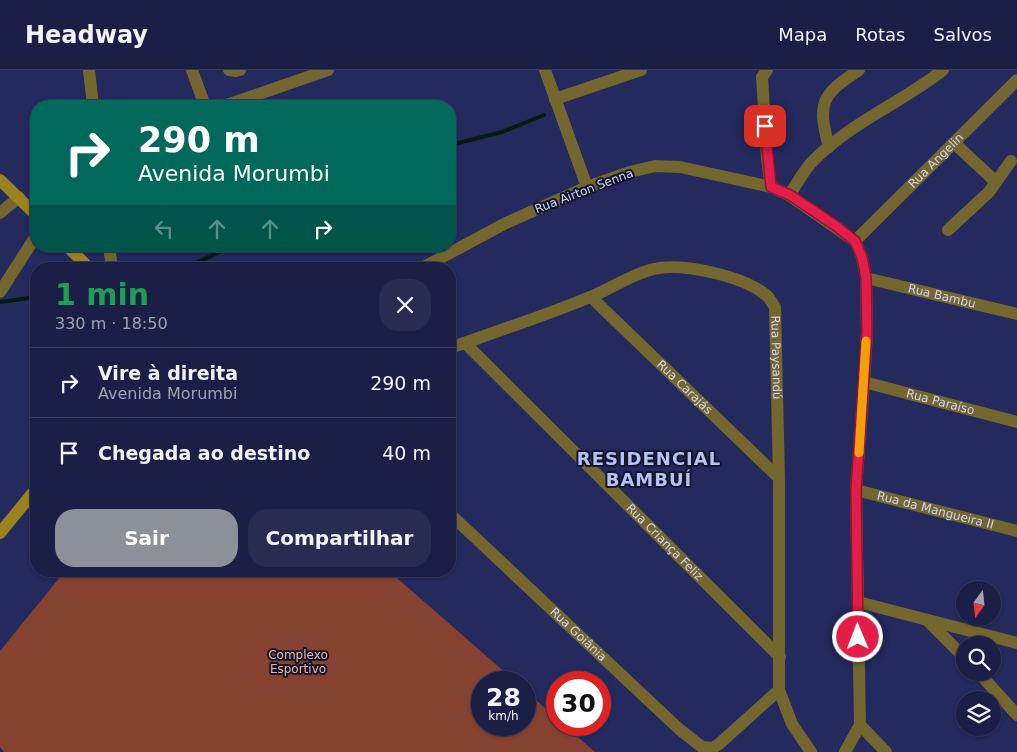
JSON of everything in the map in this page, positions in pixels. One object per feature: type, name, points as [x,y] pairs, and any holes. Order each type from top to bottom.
[{"type":"street","points":[[89,70],[92,100]]},
{"type":"street","points":[[192,70],[203,100]]},
{"type":"street","points":[[229,70],[236,72],[240,70]]},
{"type":"street","points":[[239,100],[303,74],[328,70]]},
{"type":"street","points":[[545,70],[587,187]]},
{"type":"street","points":[[555,99],[641,70]]},
{"type":"street","points":[[829,147],[822,122],[823,109],[828,94],[859,70]]},
{"type":"street","points":[[790,195],[811,164],[829,147],[857,126],[908,96],[943,70]]},
{"type":"street","points":[[761,72],[771,187]]},
{"type":"street","name":"Rua Angelin","points":[[855,241],[1017,80]]},
{"type":"street","points":[[954,143],[996,182]]},
{"type":"street","points":[[948,230],[988,192],[1010,161]]},
{"type":"street","name":"Rua Airton Senna","points":[[456,250],[506,223],[587,187],[630,172],[655,166],[680,167],[771,187],[790,195],[855,241]]},
{"type":"street","points":[[0,180],[30,209]]},
{"type":"street","points":[[0,213],[19,197]]},
{"type":"street","points":[[845,752],[860,725],[856,490],[867,332],[866,278],[862,257],[855,241]]},
{"type":"street","points":[[0,292],[30,245]]},
{"type":"street","points":[[73,252],[83,262]]},
{"type":"street","name":"Rua Airton Senna","points":[[433,262],[452,252]]},
{"type":"street","name":"Rua Paysandú","points":[[456,346],[591,297],[650,270],[671,266],[688,267],[726,276],[754,286],[768,296],[775,307],[779,478],[779,690],[792,724],[811,752]]},
{"type":"street","name":"Rua Bambu","points":[[866,278],[1017,314]]},
{"type":"street","name":"Rua Carajás","points":[[591,297],[779,478]]},
{"type":"street","name":"Rua Criança Feliz","points":[[465,343],[780,657]]},
{"type":"street","name":"Rua Paraíso","points":[[864,382],[1017,422]]},
{"type":"street","name":"Rua da Mangueira II","points":[[856,490],[1017,530]]},
{"type":"street","points":[[0,533],[30,496]]},
{"type":"street","name":"Rua Goiânia","points":[[456,520],[672,722],[702,747],[713,748],[719,744],[779,690]]},
{"type":"street","points":[[858,602],[1017,643]]},
{"type":"street","points":[[925,618],[956,649]]},
{"type":"street","points":[[986,681],[1017,715]]},
{"type":"street","points":[[860,725],[886,752]]},
{"type":"green space","name":"Complexo Esportivo","points":[[60,577],[396,577],[503,671],[471,671],[471,736],[536,736],[536,700],[546,709],[546,736],[577,736],[595,752],[4,752],[0,747],[0,651]]},
{"type":"waterway","points":[[456,144],[502,132],[544,115]]},
{"type":"waterway","points":[[198,262],[220,252]]},
{"type":"waterway","points":[[0,302],[30,298]]},
{"type":"slow traffic","points":[[859,453],[866,341]]},
{"type":"district","name":"RESIDENCIAL BAMBUÍ","points":[[649,468]]},
{"type":"route","points":[[765,126],[771,187],[790,195],[855,241],[862,257],[866,278],[867,332],[856,490],[858,637]]}]
